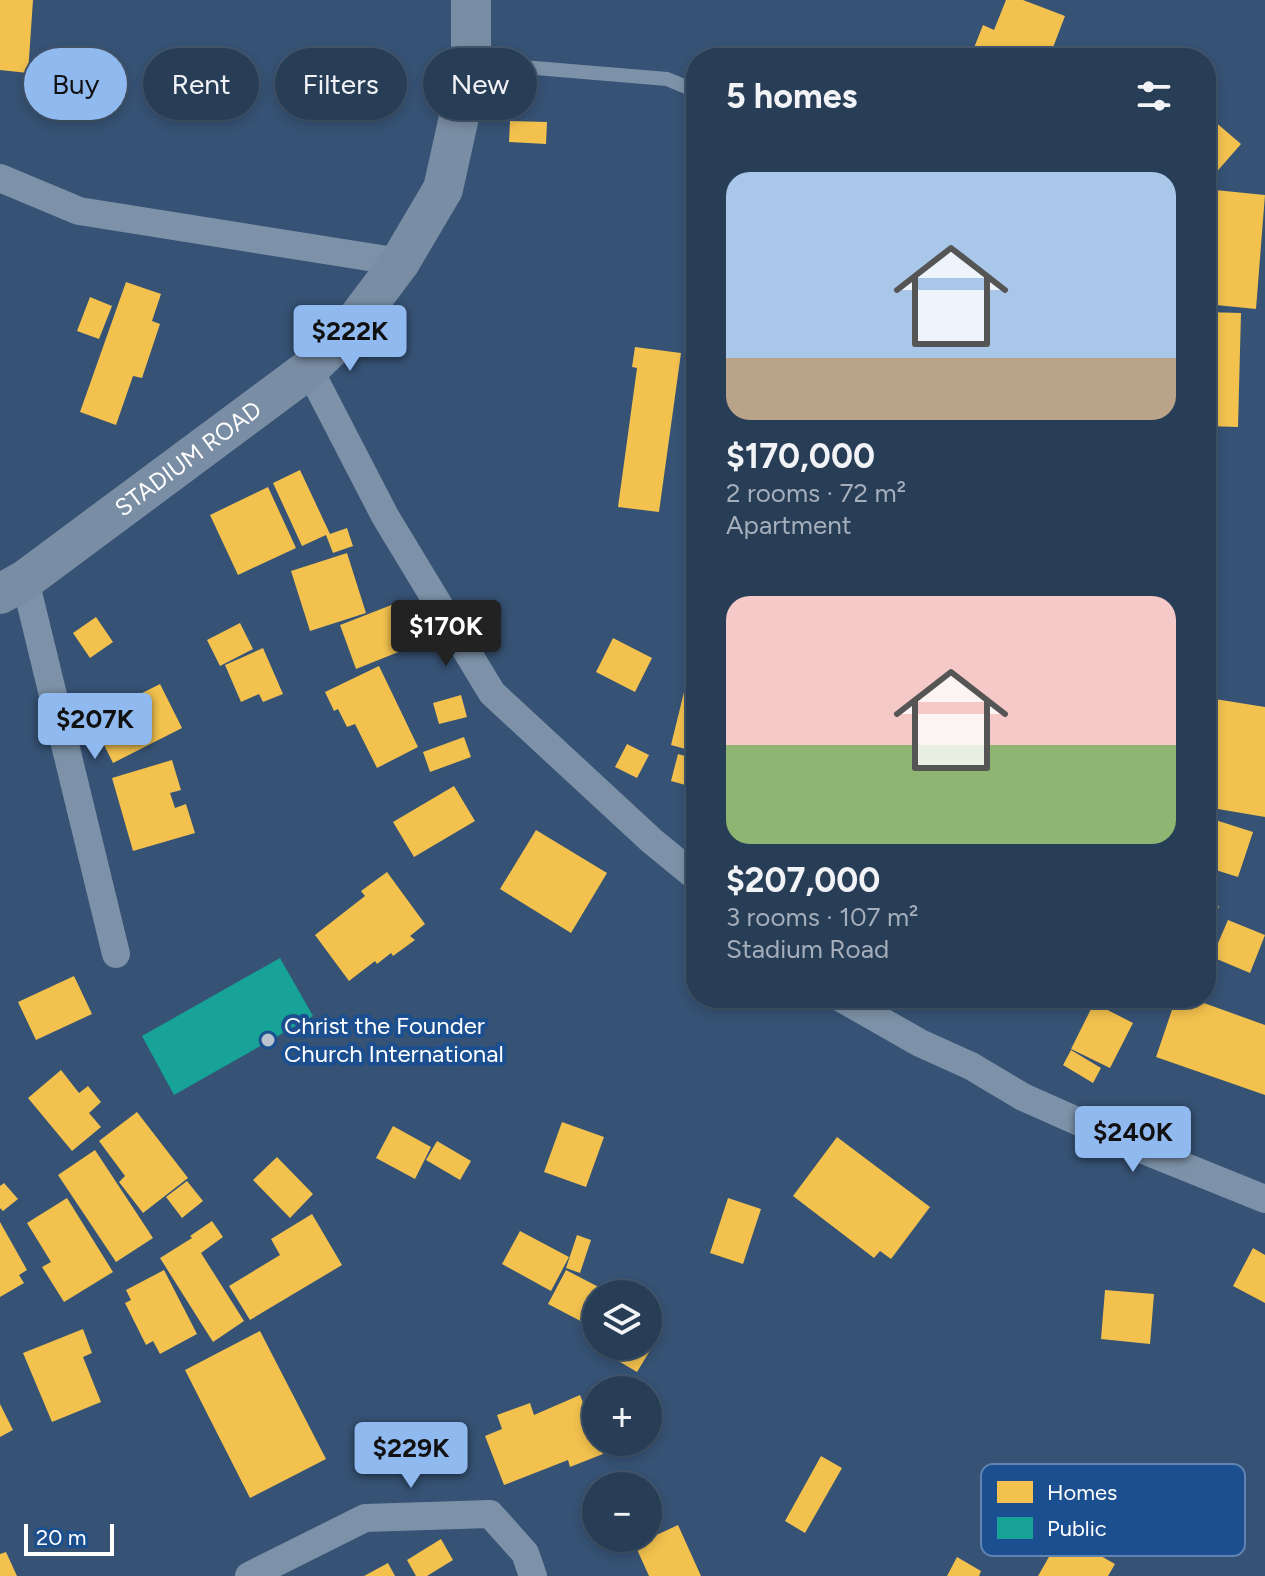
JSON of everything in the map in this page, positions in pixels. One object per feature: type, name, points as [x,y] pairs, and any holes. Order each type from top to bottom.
[{"type":"main road","name":"STADIUM ROAD","points":[[471,0],[471,48]]},
{"type":"main road","name":"STADIUM ROAD","points":[[12,587],[309,369],[349,330],[400,262],[443,189],[458,120]]},
{"type":"street","points":[[0,178],[79,211],[400,262]]},
{"type":"street","points":[[309,369],[385,516],[492,693],[686,869]]},
{"type":"street","points":[[12,587],[116,954]]},
{"type":"street","points":[[859,1008],[920,1043],[971,1066],[1023,1097],[1265,1199]]},
{"type":"street","points":[[249,1576],[365,1518],[490,1514],[525,1553],[533,1576]]},
{"type":"lane","points":[[537,68],[667,79],[686,87]]},
{"type":"building: Homes","points":[[0,0],[33,0],[30,48],[24,48],[24,73],[0,70]]},
{"type":"building: Homes","points":[[1006,0],[1023,0],[1065,16],[1053,48],[974,48],[983,25],[994,30]]},
{"type":"building: Homes","points":[[510,121],[547,122],[546,144],[509,142]]},
{"type":"building: Homes","points":[[1216,123],[1241,144],[1216,173]]},
{"type":"building: Homes","points":[[1216,190],[1265,195],[1256,309],[1216,305]]},
{"type":"building: Homes","points":[[126,282],[161,294],[152,321],[160,324],[142,378],[133,376],[116,425],[80,412]]},
{"type":"building: Homes","points":[[90,297],[112,306],[99,339],[77,331]]},
{"type":"building: Homes","points":[[1216,312],[1241,313],[1238,427],[1216,426]]},
{"type":"building: Homes","points":[[635,347],[681,353],[659,512],[618,507],[637,368],[632,367]]},
{"type":"building: Homes","points":[[300,470],[330,534],[347,528],[353,546],[333,553],[326,535],[302,546],[273,483]]},
{"type":"building: Homes","points":[[268,487],[296,548],[238,575],[210,515]]},
{"type":"building: Homes","points":[[347,553],[366,613],[310,631],[291,571]]},
{"type":"building: Homes","points":[[394,604],[411,647],[356,669],[340,625]]},
{"type":"building: Homes","points":[[96,617],[113,642],[90,658],[73,633]]},
{"type":"building: Homes","points":[[240,623],[253,649],[220,666],[207,640]]},
{"type":"building: Homes","points":[[613,638],[652,658],[635,692],[596,672]]},
{"type":"building: Homes","points":[[263,648],[283,694],[263,702],[259,694],[241,702],[225,665]]},
{"type":"building: Homes","points":[[379,666],[418,747],[377,768],[355,724],[347,727],[338,709],[334,711],[325,692]]},
{"type":"building: Homes","points":[[160,684],[182,728],[113,763],[91,719]]},
{"type":"building: Homes","points":[[686,684],[686,749],[671,745]]},
{"type":"building: Homes","points":[[461,695],[467,717],[439,724],[433,703]]},
{"type":"building: Homes","points":[[1216,699],[1265,707],[1265,817],[1216,809]]},
{"type":"building: Homes","points":[[464,737],[471,757],[430,772],[423,752]]},
{"type":"building: Homes","points":[[627,744],[649,755],[637,778],[615,767]]},
{"type":"building: Homes","points":[[678,754],[686,756],[686,785],[671,781]]},
{"type":"building: Homes","points":[[172,760],[181,790],[170,793],[175,808],[186,804],[195,833],[133,851],[112,778]]},
{"type":"building: Homes","points":[[454,786],[475,821],[414,857],[393,822]]},
{"type":"building: Homes","points":[[1216,820],[1253,832],[1238,877],[1216,870]]},
{"type":"building: Homes","points":[[536,830],[607,873],[571,933],[500,889]]},
{"type":"building: Homes","points":[[387,872],[425,924],[410,936],[415,940],[393,956],[391,953],[377,964],[375,961],[349,981],[315,935],[365,896],[361,891]]},
{"type":"building: Homes","points":[[1228,920],[1265,935],[1250,973],[1216,959],[1216,948]]},
{"type":"building: Homes","points":[[74,976],[92,1014],[36,1040],[18,1002]]},
{"type":"building: Homes","points":[[1216,1007],[1265,1025],[1265,1095],[1156,1057],[1173,1008]]},
{"type":"building: Homes","points":[[1092,1008],[1104,1008],[1133,1023],[1110,1068],[1071,1049]]},
{"type":"building: Homes","points":[[1071,1050],[1101,1068],[1093,1083],[1063,1065]]},
{"type":"building: Homes","points":[[61,1070],[79,1093],[88,1086],[101,1102],[89,1113],[101,1127],[72,1151],[28,1098]]},
{"type":"building: Homes","points":[[137,1112],[188,1178],[143,1213],[119,1182],[125,1176],[99,1141]]},
{"type":"building: Homes","points":[[562,1122],[604,1137],[586,1187],[544,1172]]},
{"type":"building: Homes","points":[[393,1126],[431,1147],[415,1179],[376,1158]]},
{"type":"building: Homes","points":[[837,1137],[930,1207],[891,1259],[880,1251],[874,1258],[793,1196]]},
{"type":"building: Homes","points":[[437,1141],[471,1161],[460,1180],[426,1160]]},
{"type":"building: Homes","points":[[95,1150],[153,1238],[116,1262],[58,1175]]},
{"type":"building: Homes","points":[[277,1157],[313,1194],[290,1218],[253,1180]]},
{"type":"building: Homes","points":[[187,1181],[203,1201],[182,1218],[166,1197]]},
{"type":"building: Homes","points":[[4,1183],[18,1199],[3,1211],[0,1208],[0,1186]]},
{"type":"building: Homes","points":[[67,1198],[113,1272],[64,1302],[42,1267],[51,1262],[27,1223]]},
{"type":"building: Homes","points":[[728,1198],[761,1209],[743,1264],[710,1253]]},
{"type":"building: Homes","points":[[312,1214],[342,1265],[250,1320],[229,1286],[280,1255],[271,1239]]},
{"type":"building: Homes","points":[[212,1221],[223,1237],[201,1253],[244,1321],[213,1342],[160,1258]]},
{"type":"building: Homes","points":[[0,1222],[27,1270],[19,1275],[24,1283],[0,1297]]},
{"type":"building: Homes","points":[[520,1231],[569,1257],[551,1291],[502,1264]]},
{"type":"building: Homes","points":[[577,1235],[591,1240],[580,1273],[566,1268]]},
{"type":"building: Homes","points":[[1253,1248],[1265,1255],[1265,1303],[1233,1286]]},
{"type":"building: Homes","points":[[164,1270],[197,1334],[160,1354],[153,1341],[146,1345],[125,1303],[131,1300],[126,1290]]},
{"type":"building: Homes","points":[[566,1270],[585,1280],[582,1280],[582,1322],[548,1304]]},
{"type":"building: Homes","points":[[1105,1290],[1154,1294],[1150,1344],[1101,1339]]},
{"type":"building: Homes","points":[[83,1329],[92,1353],[83,1357],[101,1402],[52,1422],[23,1353]]},
{"type":"building: Homes","points":[[260,1331],[326,1459],[250,1498],[185,1370]]},
{"type":"building: Homes","points":[[617,1360],[644,1360],[637,1372]]},
{"type":"building: Homes","points":[[580,1395],[582,1456],[598,1456],[570,1467],[568,1460],[504,1485],[485,1436],[502,1429],[497,1415],[530,1403],[534,1415]]},
{"type":"building: Homes","points":[[0,1404],[13,1430],[0,1437]]},
{"type":"building: Homes","points":[[821,1456],[842,1468],[805,1533],[785,1521]]},
{"type":"building: Homes","points":[[678,1525],[701,1576],[649,1576],[638,1552],[662,1552],[662,1532]]},
{"type":"building: Homes","points":[[441,1539],[453,1560],[427,1576],[416,1576],[407,1560]]},
{"type":"building: Homes","points":[[6,1552],[17,1576],[0,1576],[0,1554]]},
{"type":"building: Homes","points":[[1049,1556],[1101,1556],[1115,1564],[1108,1576],[1038,1576]]},
{"type":"building: Homes","points":[[957,1557],[981,1571],[979,1576],[947,1576]]},
{"type":"building: Homes","points":[[388,1563],[395,1576],[364,1576]]},
{"type":"building: Public","points":[[280,958],[313,1016],[174,1095],[142,1036]]},
{"type":"place","name":"Christ the Founder Church International","points":[[268,1040]]}]
